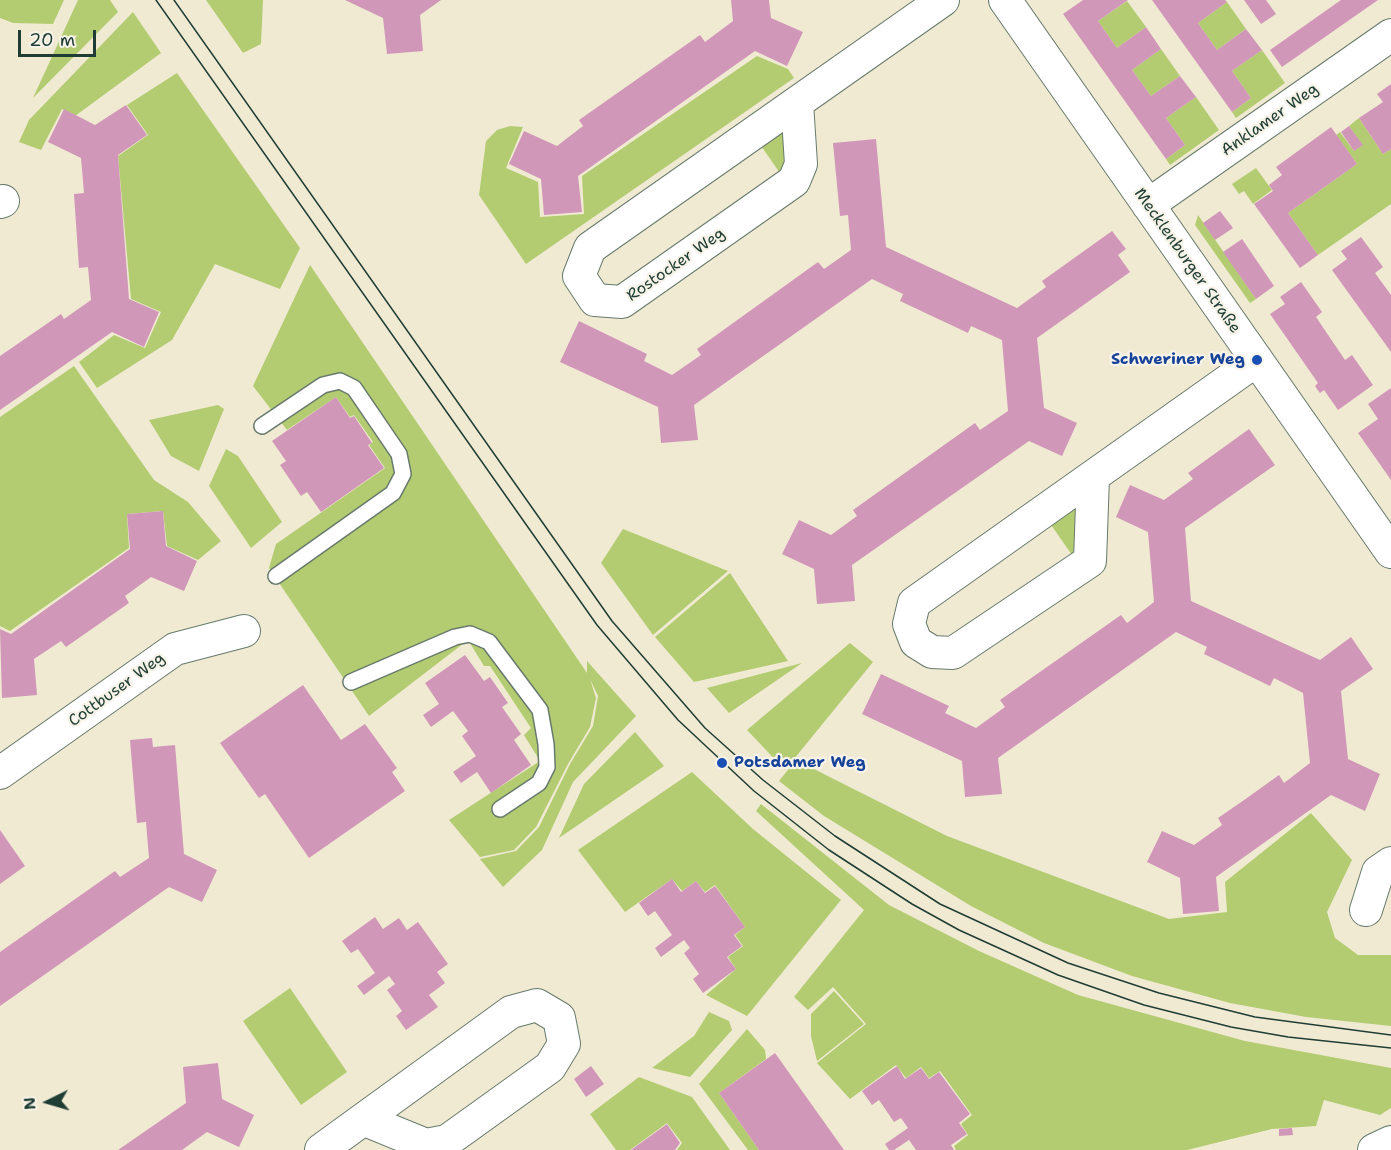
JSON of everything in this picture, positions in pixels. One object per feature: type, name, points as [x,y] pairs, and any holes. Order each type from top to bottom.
[{"type":"street","name":"Rostocker Weg","points":[[797,104],[801,164],[794,182],[622,302],[595,300],[579,276],[590,248],[942,0]]},
{"type":"street","name":"Mecklenburger Straße","points":[[1005,0],[1391,552]]},
{"type":"street","name":"Anklamer Weg","points":[[1148,205],[1391,35]]},
{"type":"street","points":[[1093,477],[1090,561],[953,653],[932,652],[916,642],[909,624],[914,603],[1257,360]]},
{"type":"street","name":"Cottbuser Weg","points":[[0,773],[175,649],[244,631]]},
{"type":"street","points":[[1366,910],[1378,872],[1391,863]]},
{"type":"street","points":[[321,1150],[511,1012],[537,1005],[565,1013],[564,1044],[550,1067],[447,1140],[426,1145],[365,1120]]},
{"type":"street","points":[[1374,1150],[1391,1142]]},
{"type":"lane","points":[[262,426],[323,385],[340,381],[354,388],[399,454],[402,474],[393,493],[276,576]]},
{"type":"lane","points":[[351,682],[455,637],[470,634],[489,642],[540,710],[546,744],[547,767],[539,783],[500,809]]},
{"type":"green space","points":[[0,0],[64,0],[53,24],[13,23],[0,18]]},
{"type":"green space","points":[[78,0],[110,0],[118,12],[33,98]]},
{"type":"green space","points":[[206,0],[263,0],[261,44],[243,53]]},
{"type":"green space","points":[[1127,1],[1146,27],[1117,48],[1098,21]]},
{"type":"green space","points":[[1227,2],[1246,29],[1217,50],[1198,23]]},
{"type":"green space","points":[[133,12],[161,53],[75,116],[62,109],[41,150],[19,142],[29,120]]},
{"type":"green space","points":[[1161,49],[1180,76],[1151,96],[1132,70]]},
{"type":"green space","points":[[1262,50],[1285,83],[1236,118],[1232,112],[1251,98],[1232,71]]},
{"type":"green space","points":[[757,56],[788,69],[794,78],[526,264],[479,195],[486,141],[497,130],[510,126],[523,127],[506,168],[538,182],[540,217],[584,214],[582,176]]},
{"type":"green space","points":[[177,73],[300,248],[280,289],[215,264],[172,340],[97,388],[79,362],[114,335],[145,348],[161,312],[131,299],[118,156],[148,135],[127,105]]},
{"type":"green space","points":[[1196,97],[1219,130],[1170,165],[1166,159],[1185,145],[1166,118]]},
{"type":"green space","points":[[1359,118],[1383,154],[1391,149],[1391,204],[1318,255],[1288,213],[1357,164],[1336,135],[1340,132],[1354,151],[1362,145],[1349,126]]},
{"type":"green space","points":[[779,128],[789,139],[791,167],[782,176],[759,143]]},
{"type":"green space","points":[[1256,168],[1272,190],[1253,204],[1244,191],[1239,194],[1232,184]]},
{"type":"green space","points":[[1198,215],[1256,299],[1250,303],[1195,225]]},
{"type":"green space","points":[[310,265],[587,673],[587,661],[636,716],[573,782],[542,850],[503,887],[480,859],[516,851],[539,827],[570,764],[593,726],[598,696],[590,679],[596,698],[590,727],[568,764],[536,827],[514,850],[480,857],[449,820],[540,761],[524,735],[531,728],[490,666],[484,666],[468,640],[369,716],[269,568],[276,544],[385,468],[369,445],[373,442],[354,415],[350,417],[336,397],[287,430],[253,386]]},
{"type":"green space","points":[[74,366],[154,480],[188,502],[221,541],[198,560],[167,546],[163,511],[127,514],[129,548],[10,631],[0,626],[0,417]]},
{"type":"green space","points":[[218,405],[224,409],[199,471],[171,456],[149,420]]},
{"type":"green space","points":[[226,449],[238,456],[282,522],[251,548],[209,486]]},
{"type":"green space","points":[[1069,506],[1081,515],[1080,535],[1072,555],[1049,522]]},
{"type":"green space","points":[[623,529],[728,571],[653,635],[601,563]]},
{"type":"green space","points":[[730,573],[788,661],[694,682],[655,637]]},
{"type":"green space","points":[[850,643],[873,662],[785,770],[747,730]]},
{"type":"green space","points":[[802,663],[729,713],[707,688]]},
{"type":"green space","points":[[635,732],[664,766],[559,838],[584,784]]},
{"type":"green space","points":[[796,760],[947,836],[1169,919],[1227,912],[1225,882],[1311,813],[1352,860],[1327,912],[1335,938],[1358,955],[1391,955],[1391,1026],[1306,1017],[1230,1003],[1132,976],[1044,943],[971,906],[824,816],[779,781]]},
{"type":"green space","points":[[692,772],[753,829],[841,900],[747,1016],[706,995],[736,969],[728,957],[743,946],[735,935],[745,927],[715,885],[705,892],[696,881],[682,891],[672,879],[625,912],[578,850]]},
{"type":"green space","points":[[761,804],[889,905],[979,951],[1078,995],[1245,1041],[1391,1068],[1391,1108],[1380,1115],[1324,1100],[1316,1126],[1272,1129],[1187,1150],[956,1150],[954,1146],[968,1135],[961,1124],[972,1115],[940,1071],[929,1078],[921,1067],[906,1078],[896,1065],[850,1099],[817,1063],[866,1024],[833,987],[808,1010],[794,997],[864,910],[756,811]]},
{"type":"green space","points":[[290,988],[347,1072],[301,1105],[243,1021]]},
{"type":"green space","points":[[834,991],[864,1024],[817,1061],[811,1036],[811,1014]]},
{"type":"green space","points":[[709,1012],[729,1021],[732,1030],[690,1077],[652,1068],[694,1036]]},
{"type":"green space","points":[[747,1029],[765,1050],[766,1059],[719,1093],[759,1150],[748,1150],[699,1084]]},
{"type":"green space","points":[[639,1077],[692,1097],[730,1150],[677,1150],[682,1143],[667,1123],[630,1150],[616,1150],[590,1114]]},
{"type":"building","points":[[345,0],[441,0],[420,15],[423,51],[387,54],[383,18]]},
{"type":"building","points":[[731,0],[769,0],[771,18],[803,32],[787,66],[755,51],[578,176],[582,212],[544,215],[541,179],[509,164],[524,131],[557,146],[583,126],[579,120],[700,35],[705,42],[733,21]]},
{"type":"building","points":[[1083,0],[1128,0],[1098,21],[1117,48],[1146,27],[1161,49],[1132,70],[1151,96],[1180,76],[1196,97],[1166,118],[1185,145],[1166,159],[1063,14]]},
{"type":"building","points":[[1152,0],[1225,0],[1227,2],[1198,23],[1217,50],[1246,29],[1262,50],[1232,71],[1251,98],[1232,112]]},
{"type":"building","points":[[1244,0],[1266,0],[1276,14],[1261,24]]},
{"type":"building","points":[[1341,0],[1378,0],[1282,67],[1270,50]]},
{"type":"building","points":[[1391,84],[1391,149],[1383,154],[1359,118],[1383,102],[1377,94]]},
{"type":"building","points":[[126,105],[147,135],[118,155],[129,299],[159,312],[144,347],[112,332],[0,410],[0,356],[61,314],[64,319],[91,300],[88,267],[79,268],[74,194],[84,193],[81,158],[48,142],[64,109],[95,125]]},
{"type":"building","points":[[1349,126],[1363,145],[1354,151],[1341,132]]},
{"type":"building","points":[[1331,127],[1357,164],[1288,213],[1318,255],[1300,268],[1254,204],[1273,191],[1269,185],[1282,175],[1276,167]]},
{"type":"building","points":[[876,139],[886,247],[1017,308],[1046,287],[1042,281],[1112,231],[1126,249],[1118,255],[1130,272],[1037,338],[1044,408],[1077,423],[1062,456],[1029,441],[852,565],[855,601],[817,604],[814,569],[782,554],[799,520],[831,535],[857,516],[853,510],[975,423],[980,430],[1008,411],[1002,340],[971,326],[968,333],[900,301],[903,294],[872,279],[694,405],[698,440],[661,443],[658,407],[560,362],[579,321],[647,354],[644,361],[672,375],[701,355],[697,349],[818,262],[824,269],[851,250],[848,215],[840,216],[833,143]]},
{"type":"building","points":[[1220,211],[1233,228],[1215,240],[1203,223]]},
{"type":"building","points":[[1361,237],[1383,267],[1375,273],[1391,295],[1391,352],[1332,270],[1347,259],[1341,251]]},
{"type":"building","points":[[1242,239],[1274,286],[1256,299],[1223,252]]},
{"type":"building","points":[[1301,282],[1322,312],[1316,317],[1345,360],[1352,355],[1373,385],[1338,410],[1324,390],[1320,393],[1317,389],[1315,386],[1318,383],[1270,314],[1285,304],[1280,297]]},
{"type":"building","points":[[1391,388],[1391,480],[1358,433],[1378,419],[1368,404]]},
{"type":"building","points":[[336,397],[350,418],[354,416],[372,443],[368,445],[384,468],[321,512],[307,492],[301,496],[280,465],[286,461],[272,441]]},
{"type":"building","points":[[1249,429],[1275,465],[1185,528],[1191,601],[1320,660],[1351,637],[1373,669],[1341,691],[1348,759],[1380,774],[1365,811],[1331,795],[1216,877],[1219,911],[1183,914],[1180,878],[1147,862],[1162,831],[1194,845],[1222,825],[1218,818],[1279,775],[1284,783],[1310,763],[1303,693],[1274,678],[1270,686],[1204,654],[1207,647],[1176,632],[998,758],[1002,794],[965,797],[962,761],[862,714],[881,674],[949,706],[945,713],[976,728],[1005,707],[1000,700],[1121,615],[1127,623],[1154,602],[1148,532],[1116,517],[1130,485],[1164,500],[1193,479],[1188,473]]},
{"type":"building","points":[[163,511],[166,546],[197,561],[184,591],[151,577],[125,596],[129,603],[66,647],[61,641],[34,659],[37,695],[2,698],[0,629],[11,634],[130,549],[127,514]]},
{"type":"building","points":[[465,655],[484,681],[490,677],[508,703],[502,707],[521,734],[514,740],[531,765],[491,793],[477,772],[461,783],[453,772],[476,756],[462,736],[468,731],[453,711],[431,727],[423,715],[439,704],[425,683]]},
{"type":"building","points":[[303,685],[341,740],[365,724],[397,768],[392,772],[405,791],[309,858],[265,794],[259,798],[220,743]]},
{"type":"building","points":[[152,738],[153,747],[175,745],[184,854],[217,870],[202,902],[169,887],[0,1006],[0,952],[115,871],[120,877],[149,858],[146,822],[137,823],[130,740]]},
{"type":"building","points":[[0,830],[25,866],[0,884]]},
{"type":"building","points":[[672,879],[681,892],[696,881],[705,893],[715,886],[745,927],[734,935],[742,946],[727,957],[736,969],[703,993],[693,979],[699,974],[684,953],[690,948],[684,940],[661,957],[655,948],[672,935],[655,911],[648,916],[639,903]]},
{"type":"building","points":[[375,917],[383,929],[399,918],[407,930],[418,922],[448,964],[437,972],[445,983],[429,995],[438,1007],[406,1030],[396,1016],[402,1011],[387,990],[395,984],[389,976],[364,995],[357,986],[375,973],[358,949],[351,953],[342,941]]},
{"type":"building","points":[[775,1053],[844,1150],[759,1150],[719,1093]]},
{"type":"building","points":[[218,1063],[222,1099],[254,1115],[239,1147],[207,1132],[182,1150],[118,1150],[186,1103],[183,1067]]},
{"type":"building","points":[[591,1066],[604,1084],[586,1097],[574,1079]]},
{"type":"building","points":[[897,1066],[905,1079],[921,1068],[929,1079],[939,1072],[970,1114],[959,1123],[967,1134],[951,1145],[954,1150],[916,1150],[909,1140],[894,1150],[889,1150],[885,1144],[908,1128],[901,1118],[894,1122],[879,1100],[872,1105],[862,1091]]},
{"type":"building","points":[[667,1124],[680,1143],[675,1150],[631,1150]]},
{"type":"building","points":[[1292,1128],[1293,1135],[1279,1136],[1279,1129]]},
{"type":"tram line","points":[[156,0],[597,625],[678,720],[754,791],[829,850],[912,904],[959,930],[1058,975],[1144,1005],[1231,1027],[1288,1037],[1391,1048]]},
{"type":"tram line","points":[[174,0],[612,621],[705,728],[763,780],[835,836],[940,904],[1068,963],[1159,993],[1255,1017],[1391,1035]]},
{"type":"place","name":"Schweriner Weg","points":[[1257,360]]},
{"type":"place","name":"Potsdamer Weg","points":[[722,763]]}]
